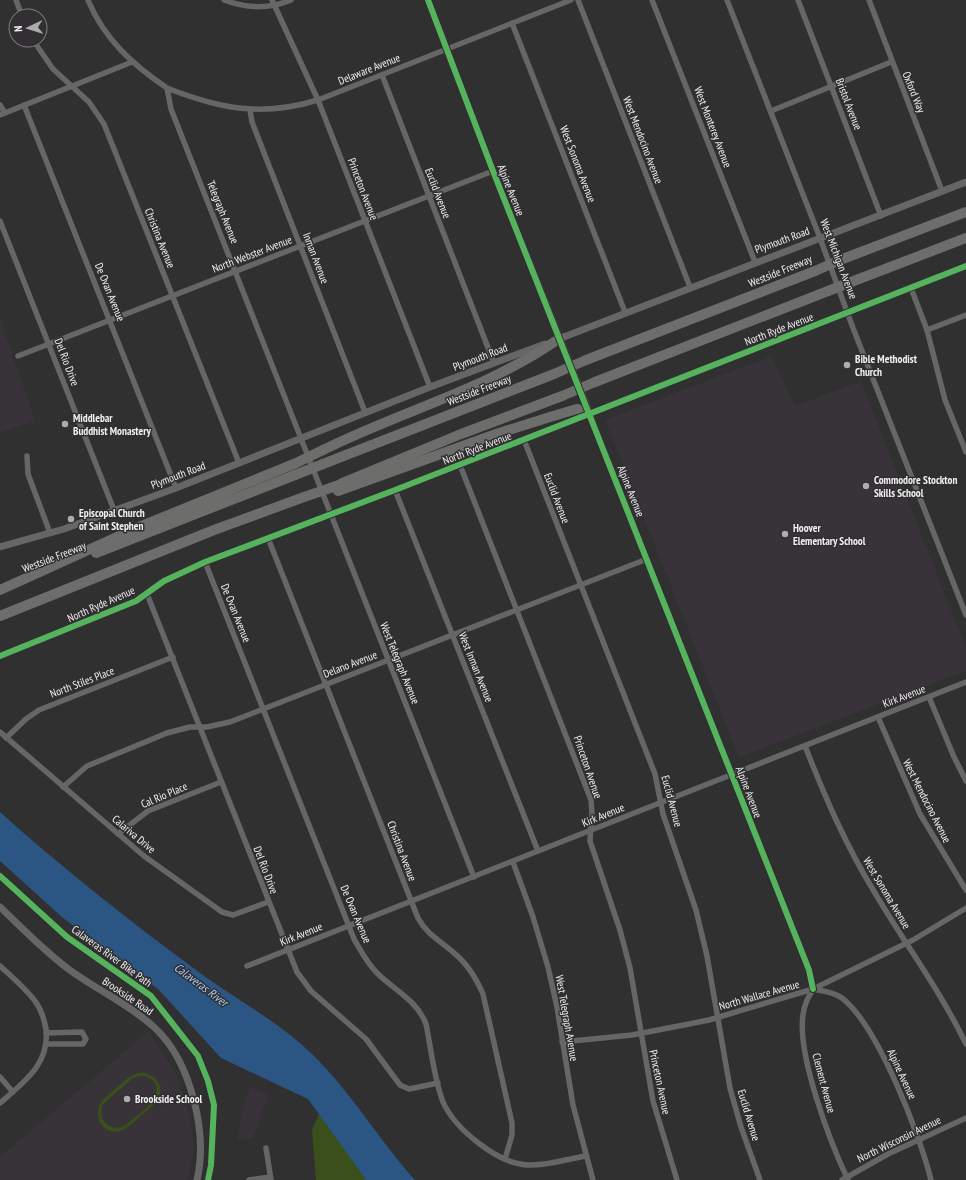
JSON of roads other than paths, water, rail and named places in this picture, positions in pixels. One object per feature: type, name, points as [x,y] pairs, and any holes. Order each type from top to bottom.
[{"type":"highway","name":"Westside Freeway","points":[[0,590],[554,374],[840,260],[966,212]]},
{"type":"highway","points":[[338,488],[461,434],[966,238]]},
{"type":"highway","points":[[0,590],[139,527],[294,464],[349,437],[468,388],[524,360],[560,338]]},
{"type":"highway","points":[[0,616],[214,530],[252,522],[338,488],[550,417],[577,409],[590,414]]},
{"type":"street","points":[[88,0],[99,24],[109,38],[132,62],[167,88]]},
{"type":"street","points":[[224,0],[247,6],[291,0]]},
{"type":"street","name":"Alpine Avenue","points":[[428,0],[493,171],[809,970],[813,989],[837,995],[857,1014],[884,1060],[919,1140],[931,1180]]},
{"type":"street","name":"Delaware Avenue","points":[[167,88],[216,105],[250,110],[281,108],[318,100],[571,0]]},
{"type":"street","name":"West Mendocino Avenue","points":[[578,0],[690,287]]},
{"type":"street","name":"West Monterey Avenue","points":[[652,0],[755,262]]},
{"type":"street","name":"West Michigan Avenue","points":[[727,0],[966,615]]},
{"type":"street","name":"Bristol Avenue","points":[[798,0],[881,216]]},
{"type":"street","name":"Oxford Way","points":[[868,0],[942,191]]},
{"type":"street","name":"Princeton Avenue","points":[[274,3],[318,100],[430,387]]},
{"type":"street","name":"West Sonoma Avenue","points":[[512,23],[625,312]]},
{"type":"street","name":"Christina Avenue","points":[[39,48],[53,69],[70,87],[89,102],[104,124],[239,463]]},
{"type":"street","points":[[0,105],[3,114],[132,62]]},
{"type":"street","points":[[771,111],[892,62]]},
{"type":"street","name":"Euclid Avenue","points":[[382,75],[494,363]]},
{"type":"street","name":"Telegraph Avenue","points":[[167,88],[171,109],[236,271],[307,456]]},
{"type":"street","name":"De Ovan Avenue","points":[[24,105],[111,320],[176,488]]},
{"type":"street","name":"Inman Avenue","points":[[250,110],[252,122],[365,412]]},
{"type":"street","name":"North Webster Avenue","points":[[18,356],[493,171]]},
{"type":"street","name":"Plymouth Road","points":[[0,547],[50,533],[176,488],[365,412],[755,262],[881,216],[966,182]]},
{"type":"street","name":"Del Rio Drive","points":[[0,221],[114,510]]},
{"type":"street","name":"North Ryde Avenue","points":[[0,656],[122,608],[147,594],[164,581],[205,562],[396,490],[966,266]]},
{"type":"street","points":[[911,288],[927,330],[945,400],[966,452]]},
{"type":"street","points":[[927,330],[966,315]]},
{"type":"street","points":[[959,434],[966,431]]},
{"type":"street","name":"Euclid Avenue","points":[[524,440],[655,774],[663,814],[683,867],[696,910],[707,956],[730,1088],[741,1127],[760,1180]]},
{"type":"street","points":[[27,456],[28,474],[50,533]]},
{"type":"street","name":"West Telegraph Avenue","points":[[307,456],[474,877]]},
{"type":"street","name":"Princeton Avenue","points":[[460,465],[587,788],[592,812],[590,841],[608,892],[630,968],[653,1101],[677,1180]]},
{"type":"street","name":"West Inman Avenue","points":[[396,490],[538,851]]},
{"type":"street","name":"Christina Avenue","points":[[268,538],[411,902],[425,930],[455,953],[467,965],[483,994],[512,1123],[512,1135],[505,1159]]},
{"type":"street","name":"Delano Avenue","points":[[63,787],[81,770],[93,763],[167,733],[190,727],[200,727],[230,722],[647,559]]},
{"type":"street","name":"De Ovan Avenue","points":[[205,562],[349,926],[362,953],[372,967],[411,1001],[421,1013],[426,1024],[441,1097],[451,1115],[489,1151],[517,1164],[530,1165],[586,1156]]},
{"type":"street","name":"Del Rio Drive","points":[[147,594],[297,972],[311,991],[366,1039],[400,1085],[409,1089],[438,1083]]},
{"type":"street","name":"North Stiles Place","points":[[6,738],[38,710],[173,657]]},
{"type":"street","name":"Kirk Avenue","points":[[247,966],[966,682]]},
{"type":"street","points":[[929,697],[966,782]]},
{"type":"street","name":"West Mendocino Avenue","points":[[878,717],[920,814],[966,890]]},
{"type":"street","name":"Calariva Drive","points":[[0,732],[118,834],[166,873],[226,914],[233,915],[268,902]]},
{"type":"street","name":"West Sonoma Avenue","points":[[805,746],[831,811],[849,848],[874,893],[940,993],[966,1044]]},
{"type":"street","name":"Cal Rio Place","points":[[118,834],[148,811],[221,782]]},
{"type":"street","name":"West Telegraph Avenue","points":[[513,862],[533,917],[548,967],[573,1105],[593,1180]]},
{"type":"street","name":"Brookside Road","points":[[0,907],[62,964],[155,1028],[168,1043],[182,1070],[198,1112],[201,1150],[197,1180]]},
{"type":"street","name":"North Wallace Avenue","points":[[562,1042],[641,1033],[718,1017],[813,989],[907,943],[966,908]]},
{"type":"street","points":[[0,966],[34,1000],[44,1019],[46,1033],[46,1044],[38,1067],[30,1077],[0,1103]]},
{"type":"street","name":"Clement Avenue","points":[[813,989],[806,1001],[802,1016],[802,1034],[815,1091],[845,1179]]},
{"type":"street","points":[[46,1033],[82,1032],[86,1038],[83,1044],[46,1044]]},
{"type":"street","points":[[0,1077],[13,1092]]},
{"type":"street","name":"North Wisconsin Avenue","points":[[845,1179],[919,1140],[966,1118]]},
{"type":"street","points":[[249,1180],[271,1178],[266,1148]]},
{"type":"water","name":"Calaveras River","points":[[0,812],[94,892],[207,978],[284,1030],[312,1054],[339,1084],[415,1180],[366,1180],[308,1099],[221,1058],[158,989],[63,918],[0,861]]},
{"type":"place","name":"Bible Methodist Church","points":[[847,365]]},
{"type":"place","name":"Middlebar Buddhist Monastery","points":[[65,424]]},
{"type":"place","name":"Commodore Stockton Skills School","points":[[866,486]]},
{"type":"place","name":"Episcopal Church of Saint Stephen","points":[[71,519]]},
{"type":"place","name":"Hoover Elementary School","points":[[785,534]]},
{"type":"place","name":"Brookside School","points":[[127,1099]]}]
